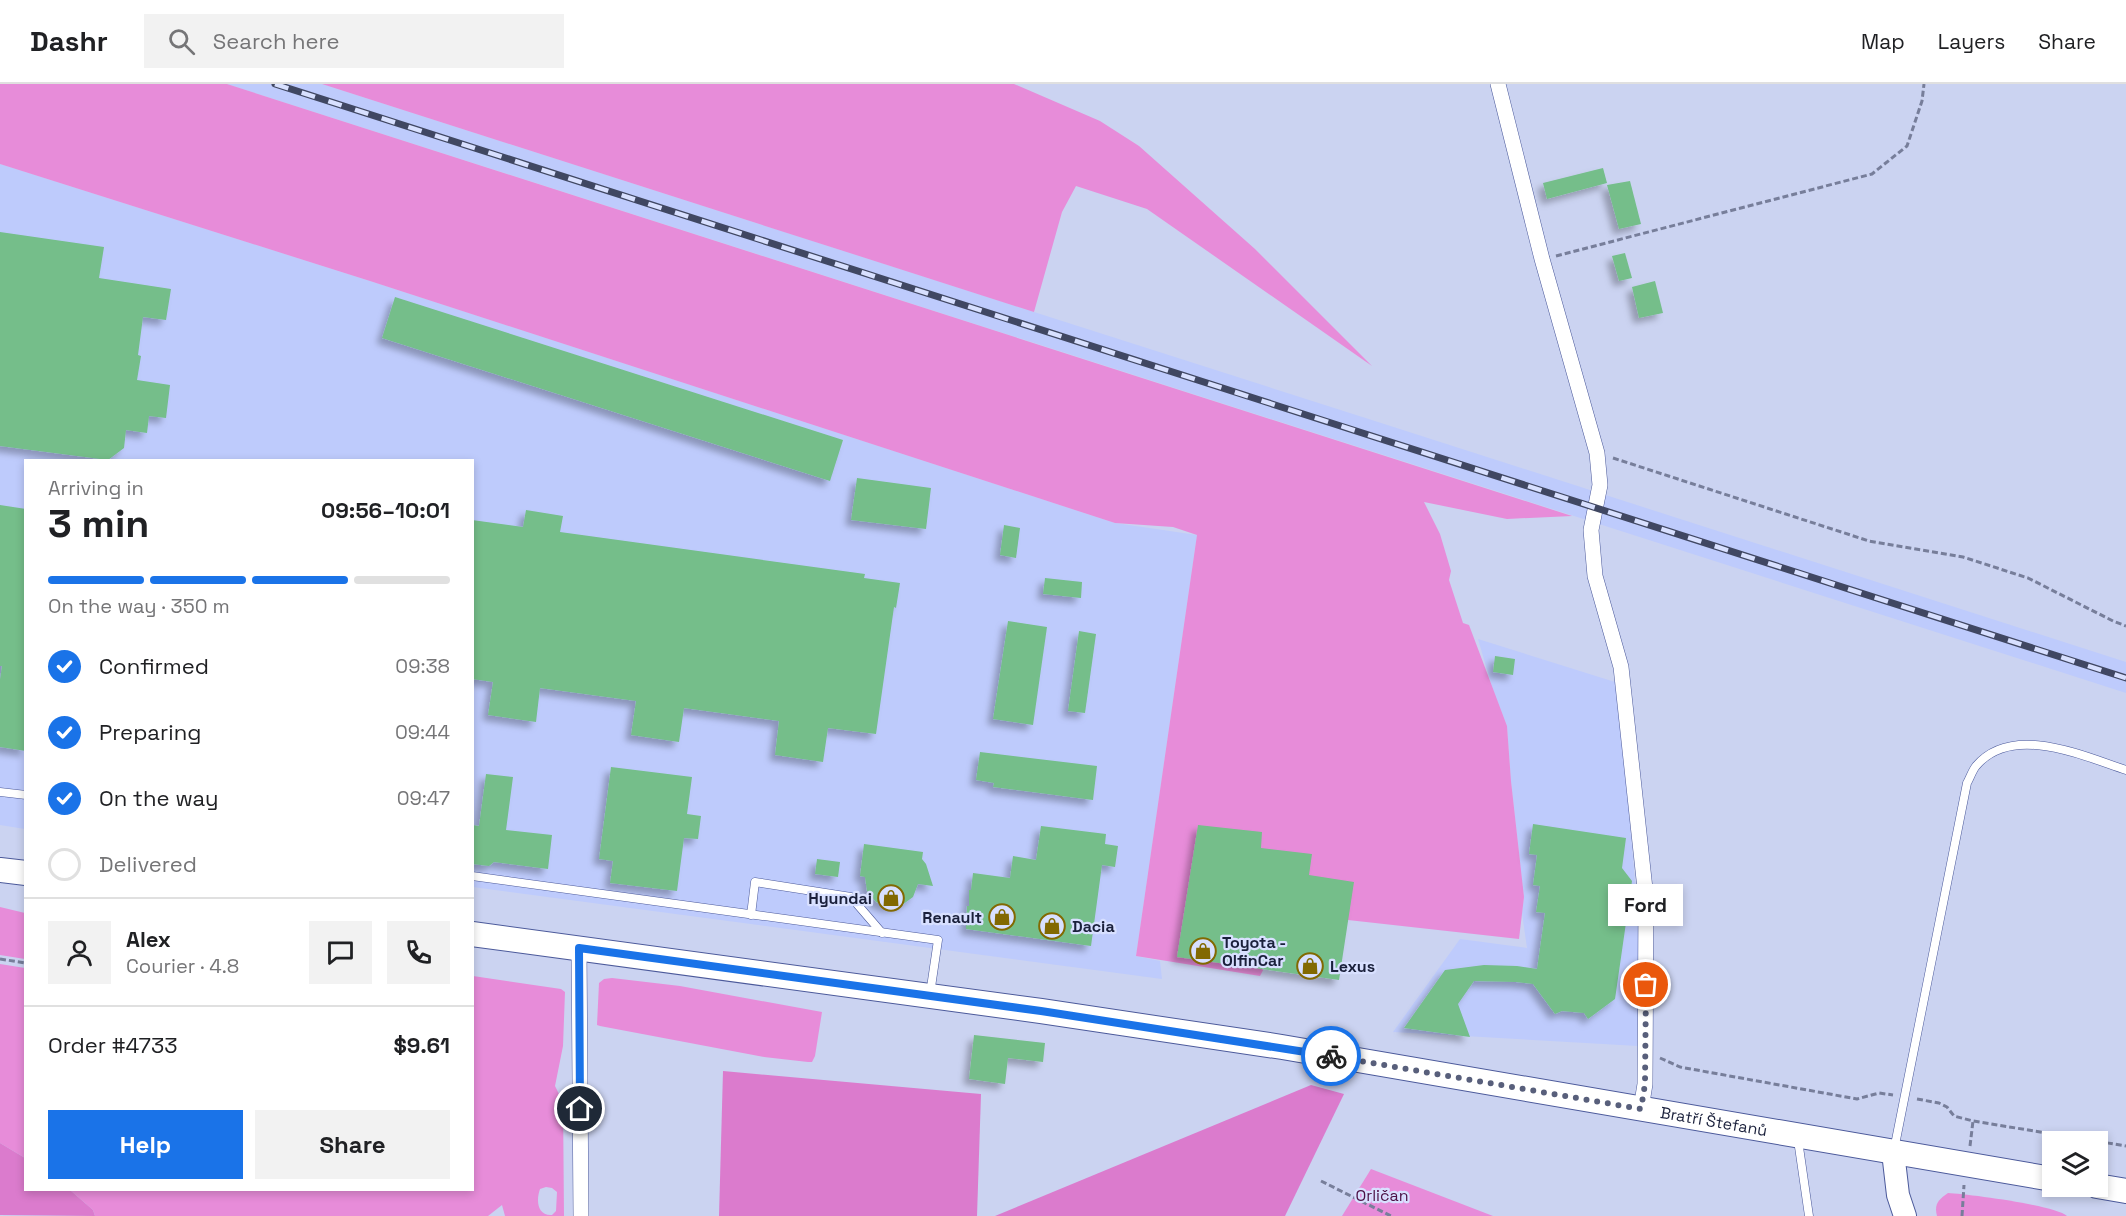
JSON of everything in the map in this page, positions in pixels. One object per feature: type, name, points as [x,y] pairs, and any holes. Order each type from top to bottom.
[{"type":"main road","points":[[0,870],[24,873]]},
{"type":"main road","name":"Bratří Štefanů","points":[[474,934],[1282,1047],[2042,1177]]},
{"type":"main road","points":[[2108,1188],[2126,1191]]},
{"type":"street","points":[[1498,84],[1542,259],[1597,453],[1600,485],[1591,530],[1595,576],[1621,667],[1646,897],[1646,1051],[1645,1084],[1641,1109]]},
{"type":"street","points":[[579,948],[581,1216]]},
{"type":"street","points":[[1893,1152],[1898,1195],[1905,1216]]},
{"type":"lane","points":[[1893,1152],[1967,783],[1975,767],[1988,755],[2017,744],[2050,746],[2126,770]]},
{"type":"lane","points":[[0,792],[24,795]]},
{"type":"lane","points":[[474,876],[938,940],[929,996]]},
{"type":"lane","points":[[751,915],[755,882],[851,897],[882,933]]},
{"type":"lane","points":[[1797,1135],[1809,1216]]},
{"type":"path","points":[[1542,259],[1872,174],[1907,146],[1922,101],[1924,84]]},
{"type":"path","points":[[1597,453],[1869,541],[1963,556],[2017,574],[2126,626]]},
{"type":"path","points":[[0,959],[24,963]]},
{"type":"path","points":[[1646,1051],[1680,1067],[1857,1100],[1880,1093],[1940,1103],[1947,1107],[1954,1116],[1973,1121],[2126,1146]]},
{"type":"path","points":[[1321,1181],[1391,1216]]},
{"type":"shaded area","points":[[227,84],[322,84],[1378,422],[2126,662],[2126,693]]},
{"type":"shaded area","points":[[0,164],[370,281],[1115,523],[1197,535],[1136,956],[1160,961],[1162,979],[474,887],[474,459],[24,459],[24,829],[0,825]]},
{"type":"shaded area","points":[[1478,639],[1615,682],[1639,930],[1638,1046],[1393,1032],[1460,939],[1527,948],[1522,913],[1524,897],[1507,726],[1492,687]]},
{"type":"shaded area","points":[[723,1071],[981,1094],[977,1216],[719,1216]]},
{"type":"shaded area","points":[[1311,1085],[1344,1094],[1285,1216],[995,1216]]},
{"type":"shaded area","points":[[0,1143],[24,1157],[24,1191],[71,1191],[93,1210],[95,1216],[0,1215]]},
{"type":"green space","points":[[0,84],[227,84],[1572,516],[1507,519],[1424,502],[1440,534],[1451,571],[1449,580],[1463,623],[1469,625],[1507,726],[1524,897],[1519,939],[1348,920],[1288,922],[1260,976],[1136,956],[1197,535],[1173,527],[1115,523],[370,281],[0,164]]},
{"type":"green space","points":[[322,84],[1014,84],[1100,121],[1139,146],[1255,249],[1372,366],[1147,209],[1076,186],[1062,212],[1034,312]]},
{"type":"green space","points":[[0,907],[24,913],[24,959],[0,955]]},
{"type":"green space","points":[[0,964],[24,968],[24,1157],[0,1143]]},
{"type":"green space","points":[[474,976],[561,989],[565,992],[563,1046],[555,1086],[563,1102],[564,1216],[505,1216],[502,1205],[488,1216],[95,1216],[93,1210],[71,1191],[474,1191]],"holes":[[[552,1188],[557,1192],[556,1211],[552,1215],[543,1213],[538,1202],[540,1189]]]},
{"type":"green space","points":[[604,979],[680,986],[822,1012],[815,1056],[812,1062],[764,1057],[597,1025],[599,983]]},
{"type":"green space","name":"Orličan","points":[[1371,1169],[1493,1216],[1342,1216]]},
{"type":"green space","points":[[1948,1193],[2029,1204],[2067,1216],[1937,1216],[1938,1203]]},
{"type":"building","points":[[1603,168],[1607,183],[1547,199],[1543,183]]},
{"type":"building","points":[[1630,181],[1641,224],[1619,229],[1607,185]]},
{"type":"building","points":[[0,232],[104,247],[99,278],[171,289],[166,320],[143,317],[137,380],[170,385],[166,418],[149,416],[147,433],[126,430],[124,448],[109,459],[0,446]]},
{"type":"building","points":[[1625,253],[1632,278],[1619,281],[1612,256]]},
{"type":"building","points":[[1655,281],[1663,313],[1639,318],[1632,287]]},
{"type":"building","points":[[395,297],[843,440],[830,481],[382,338]]},
{"type":"building","points":[[857,478],[931,488],[926,529],[851,520]]},
{"type":"building","points":[[0,505],[24,509],[24,751],[0,747],[2,666],[0,666]]},
{"type":"building","points":[[526,510],[563,516],[560,532],[865,574],[864,578],[900,583],[896,608],[894,607],[876,734],[828,728],[823,762],[775,755],[779,721],[684,708],[679,742],[631,735],[636,701],[540,688],[536,722],[488,715],[493,682],[474,679],[474,520],[523,527]]},
{"type":"building","points":[[1004,525],[1020,528],[1016,558],[1000,555]]},
{"type":"building","points":[[1045,578],[1082,582],[1081,598],[1043,594]]},
{"type":"building","points":[[1008,621],[1047,627],[1033,725],[993,719]]},
{"type":"building","points":[[1079,631],[1096,634],[1085,713],[1068,711]]},
{"type":"building","points":[[1495,656],[1515,659],[1513,675],[1493,672]]},
{"type":"building","points":[[980,752],[1097,766],[1093,800],[993,787],[994,783],[976,780]]},
{"type":"building","points":[[611,767],[692,777],[687,814],[701,816],[698,839],[684,838],[677,891],[610,883],[613,861],[599,859]]},
{"type":"building","points":[[486,774],[513,777],[506,830],[552,835],[548,869],[494,862],[489,866],[474,864],[474,825],[479,826]]},
{"type":"building","points":[[1533,824],[1626,838],[1622,868],[1632,881],[1615,999],[1588,1019],[1584,1013],[1562,1011],[1555,1014],[1533,984],[1474,981],[1458,1004],[1470,1037],[1404,1028],[1445,970],[1484,965],[1537,969],[1545,913],[1536,912],[1540,886],[1533,885],[1537,855],[1529,854]]},
{"type":"building","points":[[1198,825],[1262,832],[1261,848],[1312,854],[1309,875],[1354,882],[1339,980],[1177,957]]},
{"type":"building","points":[[1041,826],[1106,834],[1105,844],[1118,846],[1115,867],[1102,865],[1091,946],[966,929],[969,890],[971,890],[973,873],[1010,878],[1013,856],[1036,860]]},
{"type":"building","points":[[864,844],[923,852],[922,859],[926,864],[933,886],[918,884],[913,897],[902,905],[888,907],[876,902],[867,891],[865,877],[860,876]]},
{"type":"building","points":[[817,859],[840,862],[838,877],[815,874]]},
{"type":"building","points":[[974,1035],[1045,1043],[1043,1062],[1008,1058],[1005,1084],[969,1079]]},
{"type":"railway","points":[[275,84],[2126,678]]},
{"type":"way so far","points":[[1331,1056],[1641,1109],[1645,1084],[1646,985]]},
{"type":"place","name":"Hyundai","points":[[891,898]]},
{"type":"place","name":"Renault","points":[[1002,917]]},
{"type":"place","name":"Dacia","points":[[1052,926]]},
{"type":"place","name":"Toyota - OlfinCar","points":[[1203,951]]},
{"type":"place","name":"Lexus","points":[[1310,966]]},
{"type":"place","name":"Ford","points":[[1646,985]]},
{"type":"route","points":[[580,1109],[579,948],[1041,1011],[1331,1056]]}]
